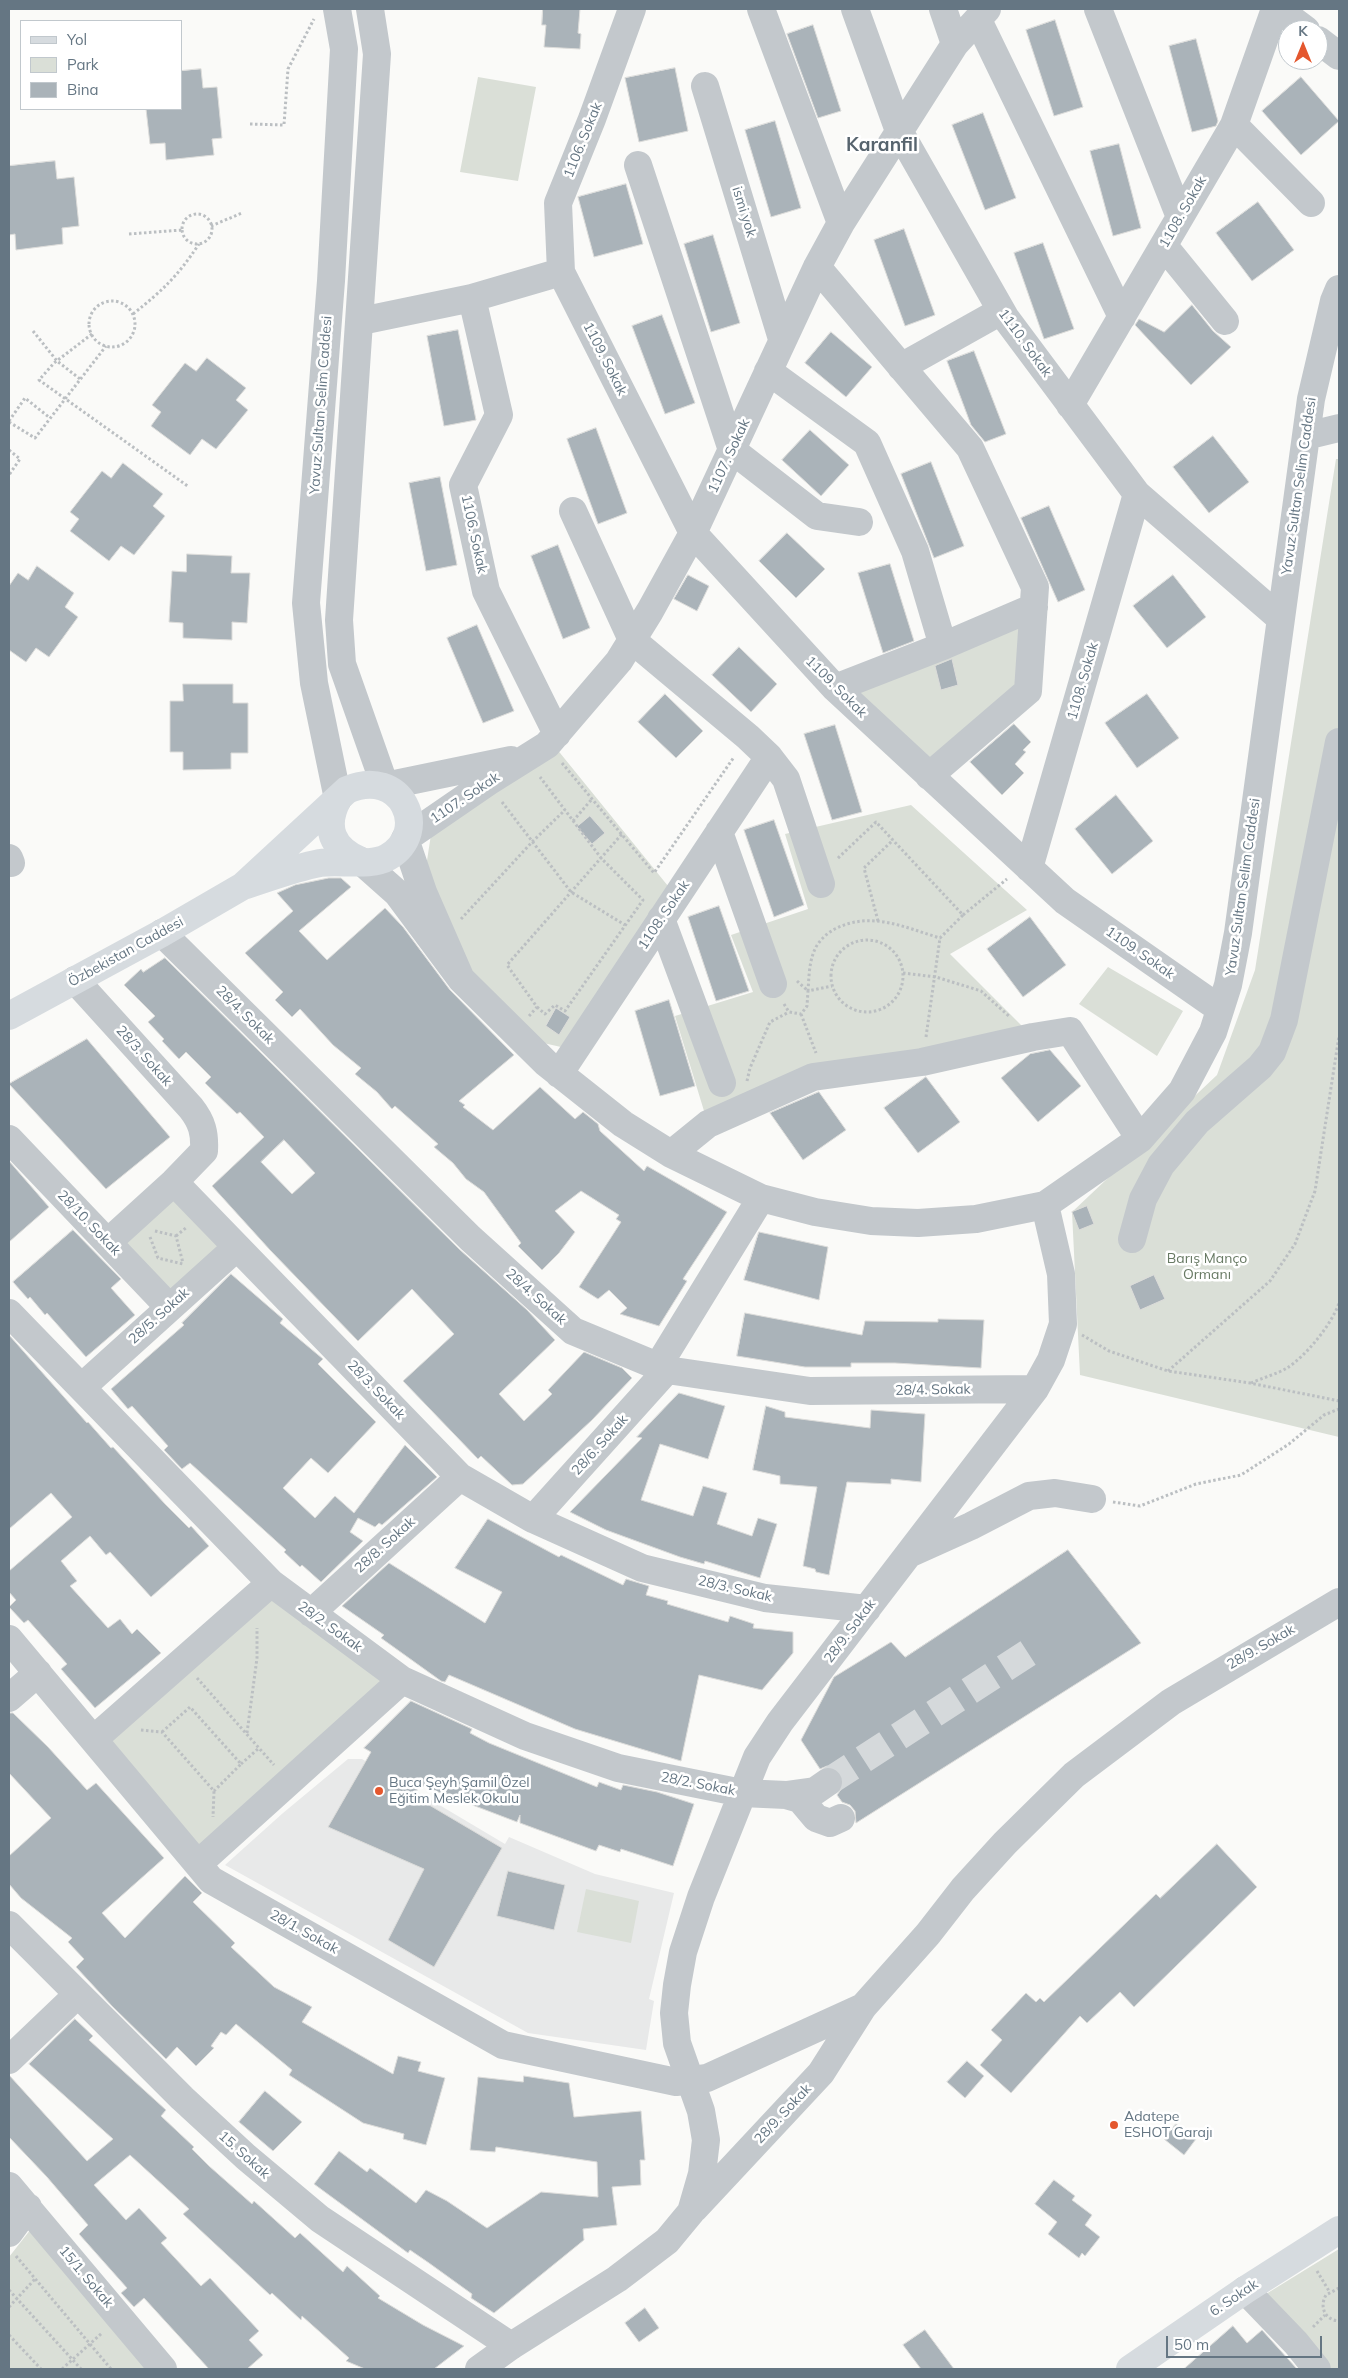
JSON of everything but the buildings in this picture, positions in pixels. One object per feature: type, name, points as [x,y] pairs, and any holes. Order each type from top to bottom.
[{"type":"main road","points":[[372,783],[384,786],[395,793],[406,808],[408,827],[405,839],[398,850],[387,858],[375,861],[321,863],[242,886],[347,790],[359,785],[372,783]]},
{"type":"main road","points":[[338,799],[331,817],[333,836],[344,852],[361,861]]},
{"type":"main road","name":"Özbekistan Caddesi","points":[[9,1016],[162,933],[242,886]]},
{"type":"main road","name":"6. Sokak","points":[[1130,2369],[1245,2290],[1339,2230]]},
{"type":"street","points":[[370,9],[377,54],[361,321],[339,620],[342,664],[384,786]]},
{"type":"street","name":"1106. Sokak","points":[[561,272],[558,204],[592,119],[632,9]]},
{"type":"street","points":[[762,9],[841,223]]},
{"type":"street","name":"1110. Sokak","points":[[854,9],[899,130],[1001,311],[1137,494],[1280,618]]},
{"type":"street","points":[[943,9],[954,44]]},
{"type":"street","points":[[1098,9],[1180,217]]},
{"type":"street","points":[[1276,9],[1292,20]]},
{"type":"street","name":"1108. Sokak","points":[[1070,405],[1234,125],[1276,9]]},
{"type":"street","name":"Yavuz Sultan Selim Caddesi","points":[[326,13],[344,49],[331,281],[306,603],[314,683],[338,799]]},
{"type":"street","points":[[982,14],[1122,316]]},
{"type":"street","name":"1107. Sokak","points":[[405,839],[544,746],[599,686],[632,640],[693,533],[782,339],[841,223],[954,44],[982,14]]},
{"type":"street","points":[[1328,48],[1339,56]]},
{"type":"street","name":"ismi yok","points":[[705,86],[782,339]]},
{"type":"street","points":[[1234,125],[1311,203]]},
{"type":"street","points":[[638,166],[732,450],[817,516],[859,522]]},
{"type":"street","points":[[1164,246],[1225,321]]},
{"type":"street","points":[[817,267],[970,448],[1035,587],[1028,690],[929,776]]},
{"type":"street","points":[[361,321],[472,298],[561,272]]},
{"type":"street","name":"1109. Sokak","points":[[561,272],[693,533],[834,688],[1065,901],[1220,1009]]},
{"type":"street","name":"Yavuz Sultan Selim Caddesi","points":[[461,979],[559,1074],[623,1124],[671,1154],[761,1198],[815,1212],[871,1221],[918,1223],[976,1219],[1045,1205],[1140,1139],[1182,1091],[1213,1032],[1228,986],[1238,933],[1311,399],[1334,301],[1339,288]]},
{"type":"street","name":"1106. Sokak","points":[[472,298],[499,415],[464,485],[486,591],[544,746]]},
{"type":"street","points":[[902,367],[1001,311]]},
{"type":"street","points":[[768,371],[868,443],[915,551],[943,646]]},
{"type":"street","points":[[1306,436],[1339,428]]},
{"type":"street","name":"1108. Sokak","points":[[1027,866],[1137,494]]},
{"type":"street","points":[[573,511],[632,640],[748,737],[769,757],[786,779],[819,880]]},
{"type":"street","points":[[834,688],[943,646],[1034,607]]},
{"type":"street","points":[[1132,1239],[1142,1199],[1161,1164],[1197,1122],[1260,1067],[1272,1052],[1284,1020],[1339,742]]},
{"type":"street","name":"1107. Sokak","points":[[384,786],[504,761],[544,746]]},
{"type":"street","name":"1108. Sokak","points":[[559,1074],[769,757]]},
{"type":"street","points":[[720,832],[772,984]]},
{"type":"street","points":[[405,839],[423,892],[461,979]]},
{"type":"street","points":[[361,861],[396,893],[461,979]]},
{"type":"street","points":[[661,919],[722,1083]]},
{"type":"street","name":"28/4. Sokak","points":[[162,933],[470,1238],[573,1331],[663,1368],[810,1391],[1035,1389]]},
{"type":"street","name":"28/3. Sokak","points":[[75,980],[201,1120],[205,1136],[204,1151],[174,1182],[460,1477],[532,1519],[642,1568],[765,1598],[867,1609]]},
{"type":"street","points":[[671,1154],[708,1124],[813,1077],[922,1062],[1033,1037],[1070,1031],[1140,1139]]},
{"type":"street","name":"28/10. Sokak","points":[[9,1138],[169,1307]]},
{"type":"street","points":[[108,1242],[174,1182]]},
{"type":"street","name":"28/6. Sokak","points":[[532,1519],[663,1368],[761,1198]]},
{"type":"street","name":"28/9. Sokak","points":[[691,2212],[702,2174],[706,2140],[701,2111],[677,2043],[674,2013],[683,1952],[701,1897],[757,1757],[1035,1389],[1051,1360],[1063,1324],[1061,1274],[1045,1205]]},
{"type":"street","name":"28/5. Sokak","points":[[82,1387],[169,1307],[192,1272],[237,1247]]},
{"type":"street","name":"28/2. Sokak","points":[[9,1313],[270,1584],[402,1680],[526,1736],[618,1768],[742,1793],[786,1795],[815,1791],[828,1782]]},
{"type":"street","name":"28/8. Sokak","points":[[311,1613],[460,1477]]},
{"type":"street","points":[[908,1555],[971,1526],[1028,1496],[1055,1493],[1092,1500]]},
{"type":"street","points":[[94,1739],[270,1584]]},
{"type":"street","name":"28/9. Sokak","points":[[479,2369],[511,2346],[624,2274],[667,2241],[691,2212],[821,2073],[863,2007],[928,1934],[963,1889],[1005,1843],[1074,1775],[1171,1702],[1339,1602]]},
{"type":"street","name":"28/1. Sokak","points":[[9,1639],[212,1880],[503,2045],[676,2082],[691,2080]]},
{"type":"street","points":[[9,1698],[38,1673]]},
{"type":"street","points":[[199,1863],[402,1680]]},
{"type":"street","points":[[786,1795],[800,1799],[816,1818],[830,1823],[841,1818]]},
{"type":"street","name":"15. Sokak","points":[[9,1925],[77,1994],[246,2157],[320,2219],[511,2346]]},
{"type":"street","points":[[9,2060],[77,1994]]},
{"type":"street","name":"28/9. Sokak","points":[[691,2080],[707,2078],[863,2007]]},
{"type":"street","name":"15/1. Sokak","points":[[9,2186],[163,2369]]},
{"type":"street","points":[[11,2242],[28,2207]]},
{"type":"street","points":[[1245,2290],[1296,2343],[1317,2369]]},
{"type":"path","points":[[250,124],[284,125],[288,69],[326,13]]},
{"type":"path","points":[[212,226],[242,213]]},
{"type":"path","points":[[133,314],[174,279],[199,244],[210,236],[212,226],[207,218],[198,214],[185,220],[182,230],[185,239],[194,244],[199,244]]},
{"type":"path","points":[[129,234],[182,230]]},
{"type":"path","points":[[116,302],[124,305],[133,314],[135,324],[130,339],[117,347],[106,346],[96,340],[92,334],[90,321],[92,314],[102,304],[116,302]]},
{"type":"path","points":[[33,331],[57,361],[80,379]]},
{"type":"path","points":[[92,334],[57,361],[39,380],[189,487]]},
{"type":"path","points":[[50,418],[25,398],[9,422],[35,438],[106,346]]},
{"type":"path","points":[[9,450],[20,459],[9,475]]},
{"type":"path","points":[[544,746],[592,799],[654,873],[748,737]]},
{"type":"path","points":[[544,746],[565,810],[601,858],[643,900],[565,1011],[555,1005],[545,1014],[537,1007],[507,965],[571,892],[601,858],[622,834]]},
{"type":"path","points":[[488,782],[571,892],[625,925]]},
{"type":"path","points":[[573,820],[592,799]]},
{"type":"path","points":[[444,938],[532,841],[565,810]]},
{"type":"path","points":[[819,880],[876,822],[963,915]]},
{"type":"path","points":[[878,921],[864,868],[893,840]]},
{"type":"path","points":[[922,1062],[936,977],[940,938],[963,915],[1027,866]]},
{"type":"path","points":[[801,1014],[807,1006],[810,967],[815,948],[827,934],[844,924],[865,919],[940,938]]},
{"type":"path","points":[[862,941],[873,941],[884,945],[894,952],[900,962],[903,973],[902,985],[898,996],[890,1004],[868,1012],[857,1011],[846,1006],[837,997],[832,986],[831,974],[834,962],[840,952],[850,945],[862,941]]},
{"type":"path","points":[[903,973],[936,977],[981,991],[1033,1037]]},
{"type":"path","points":[[772,984],[789,1012]]},
{"type":"path","points":[[808,991],[832,986]]},
{"type":"path","points":[[514,1032],[537,1007]]},
{"type":"path","points":[[741,1108],[750,1068],[770,1022],[789,1012],[801,1014]]},
{"type":"path","points":[[801,1014],[825,1075]]},
{"type":"path","points":[[1168,1371],[1270,1281],[1295,1244],[1315,1191],[1339,1036]]},
{"type":"path","points":[[147,1230],[176,1236],[192,1272],[158,1258],[147,1230]]},
{"type":"path","points":[[1250,1383],[1287,1368],[1311,1346],[1337,1310],[1339,1303]]},
{"type":"path","points":[[1063,1324],[1108,1351],[1168,1371],[1250,1383],[1339,1401]]},
{"type":"path","points":[[1092,1500],[1140,1506],[1196,1484],[1241,1475],[1289,1444],[1324,1415],[1339,1409]]},
{"type":"path","points":[[244,1607],[255,1622],[258,1632],[258,1658],[247,1734]]},
{"type":"path","points":[[195,1675],[276,1768]]},
{"type":"path","points":[[162,1732],[190,1707],[241,1764]]},
{"type":"path","points":[[135,1730],[162,1732],[214,1791]]},
{"type":"path","points":[[213,1820],[214,1791],[259,1748]]},
{"type":"path","points":[[11,2242],[36,2279],[111,2369]]},
{"type":"path","points":[[9,2307],[36,2279]]},
{"type":"path","points":[[1339,2288],[1326,2295],[1322,2305],[1325,2315],[1339,2322]]},
{"type":"path","points":[[9,2290],[81,2369]]},
{"type":"path","points":[[62,2369],[104,2331]]},
{"type":"path","points":[[9,2335],[42,2369]]},
{"type":"shaded area","points":[[348,1759],[362,1759],[505,1844],[509,1837],[595,1874],[674,1893],[649,1999],[654,2001],[646,2050],[528,2033],[225,1865],[283,1813]]},
{"type":"green space","points":[[478,77],[536,87],[518,181],[460,172]]},
{"type":"green space","name":"Barış Manço Ormanı","points":[[1336,459],[1339,459],[1339,1437],[1080,1375],[1072,1212],[1217,1075],[1255,970]]},
{"type":"green space","points":[[1034,607],[1028,691],[929,776],[835,688]]},
{"type":"green space","points":[[556,748],[668,886],[561,1047],[530,1040],[468,975],[424,880],[432,828]]},
{"type":"green space","points":[[911,805],[1027,910],[950,954],[1033,1037],[813,1077],[708,1124],[675,1016],[753,992],[731,935],[808,909],[785,834]]},
{"type":"green space","points":[[1108,967],[1183,1011],[1157,1056],[1079,1004]]},
{"type":"green space","points":[[174,1182],[237,1247],[169,1307],[108,1242]]},
{"type":"green space","points":[[271,1583],[402,1680],[199,1863],[94,1739]]},
{"type":"green space","points":[[586,1889],[639,1901],[631,1943],[577,1932]]},
{"type":"green space","points":[[31,2229],[148,2369],[9,2369],[9,2257]]},
{"type":"green space","points":[[1339,2249],[1339,2369],[1327,2369],[1266,2294]]},
{"type":"tunnel","points":[[828,1782],[1036,1648]]},
{"type":"place","name":"Buca Şeyh Şamil Özel Eğitim Meslek Okulu","points":[[379,1791]]},
{"type":"place","name":"Adatepe ESHOT Garajı","points":[[1114,2125]]},
{"type":"district","name":"Karanfil","points":[[882,145]]}]
